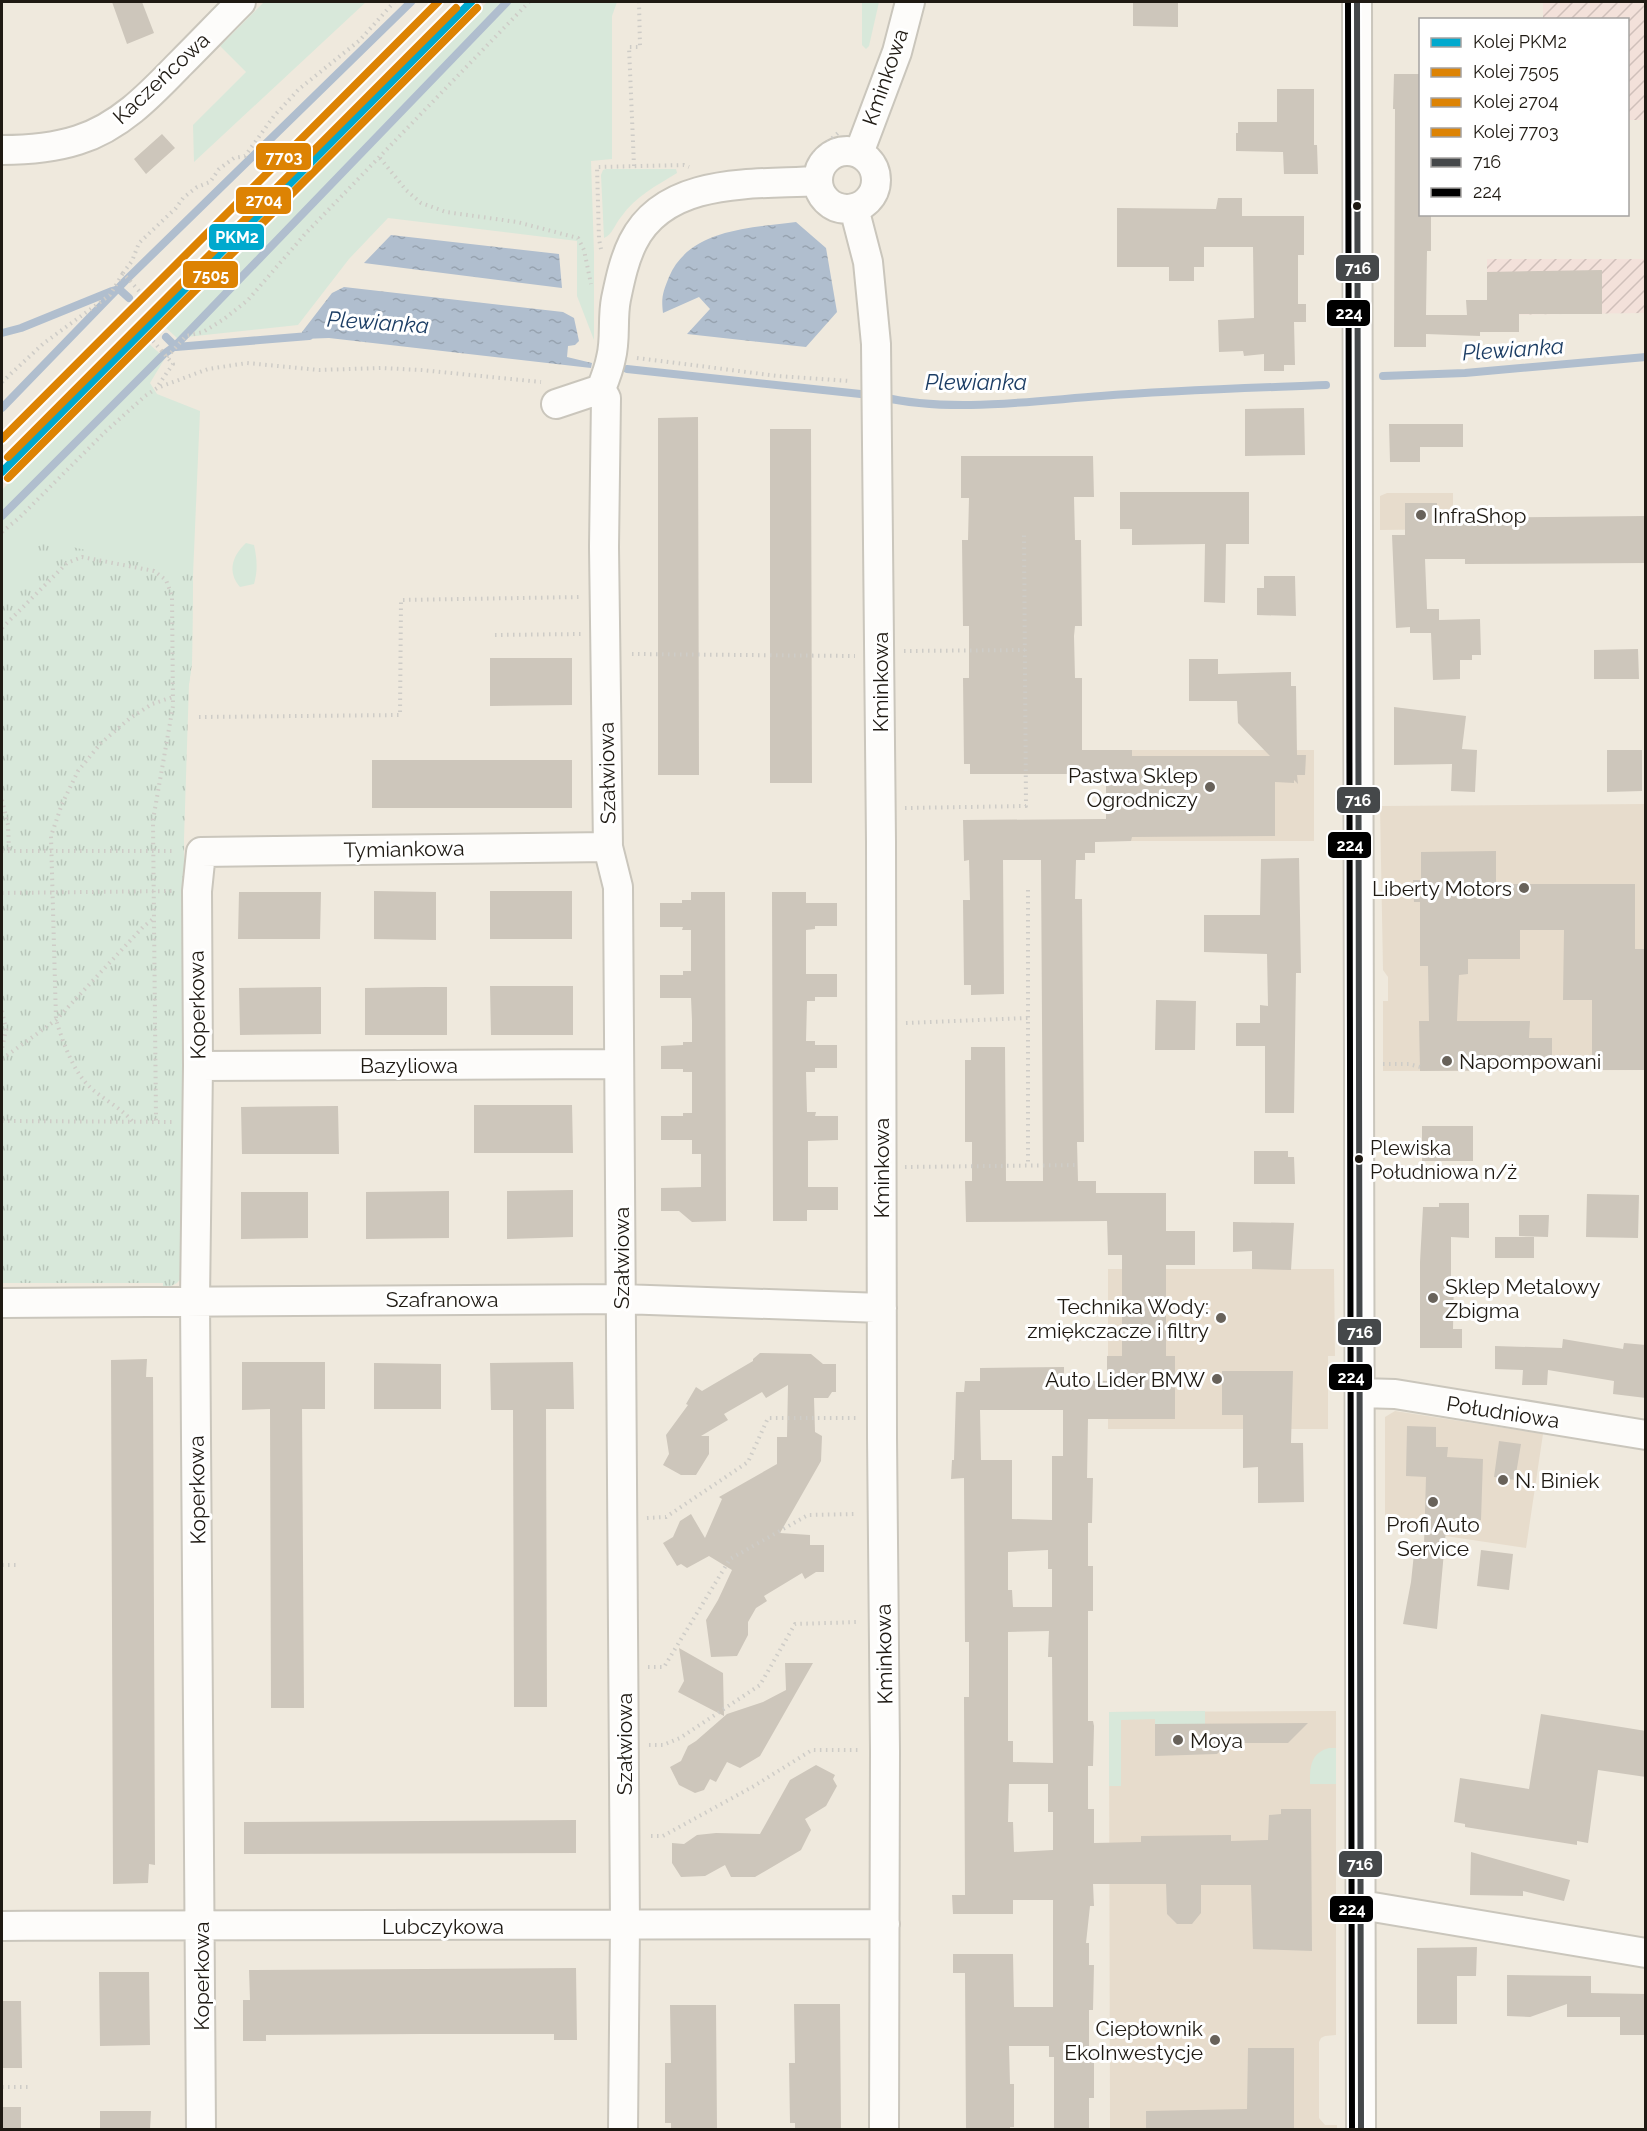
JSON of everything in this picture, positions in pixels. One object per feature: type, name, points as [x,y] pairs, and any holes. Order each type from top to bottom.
[{"type":"street","name":"Kaczeńcowa","points":[[2,150],[52,147],[81,140],[128,114],[241,2]]},
{"type":"street","name":"Kminkowa","points":[[859,153],[897,52],[910,2]]},
{"type":"street","points":[[1356,2],[1361,2130]]},
{"type":"street","points":[[849,150],[859,153],[871,163],[875,170],[876,186],[867,200],[854,208],[843,209],[834,206],[825,200],[820,191],[819,171],[823,162],[830,155],[839,151],[849,150]]},
{"type":"street","points":[[553,393],[601,389],[612,358],[616,303],[625,260],[633,241],[645,223],[660,210],[694,192],[722,186],[818,181]]},
{"type":"street","name":"Kminkowa","points":[[854,208],[868,262],[876,344],[869,653],[881,808],[880,1168],[885,1751],[884,2130]]},
{"type":"street","name":"Szałwiowa","points":[[601,389],[606,398],[605,634],[608,847],[618,887],[625,1926],[623,2130]]},
{"type":"street","name":"Tymiankowa","points":[[201,852],[608,847]]},
{"type":"street","name":"Koperkowa","points":[[201,852],[196,891],[198,1066],[195,1300],[201,2130]]},
{"type":"street","name":"Bazyliowa","points":[[198,1066],[619,1064]]},
{"type":"street","name":"Szafranowa","points":[[2,1303],[621,1299],[882,1308]]},
{"type":"street","name":"Południowa","points":[[1360,1393],[1395,1394],[1646,1435]]},
{"type":"street","points":[[1361,1905],[1646,1953]]},
{"type":"street","name":"Lubczykowa","points":[[2,1926],[885,1924]]},
{"type":"path","points":[[2,382],[44,343],[110,295],[132,261],[139,243],[176,208],[183,198],[197,187],[210,182],[219,169],[234,158],[245,156],[274,116],[299,89],[360,40],[394,2]]},
{"type":"path","points":[[167,357],[186,336],[203,332],[248,300],[306,234],[529,2]]},
{"type":"path","points":[[634,166],[629,47],[640,46],[639,2]]},
{"type":"path","points":[[380,158],[406,190],[422,203],[446,212],[517,222],[579,238],[584,250],[592,294]]},
{"type":"path","points":[[601,250],[597,167],[684,165],[693,168]]},
{"type":"path","points":[[123,273],[139,291]]},
{"type":"path","points":[[153,342],[173,364],[157,388]]},
{"type":"path","points":[[612,358],[627,357],[778,376],[851,381]]},
{"type":"path","points":[[2,532],[20,518],[105,432],[145,396],[157,388],[208,369],[247,363],[319,370],[381,368],[421,370],[553,393]]},
{"type":"path","points":[[881,808],[1026,806],[1024,534]]},
{"type":"path","points":[[2,628],[67,563],[82,557],[154,571],[166,580],[172,596],[173,697],[153,820],[156,1121]]},
{"type":"path","points":[[199,717],[400,715],[401,600],[605,597]]},
{"type":"path","points":[[495,635],[605,634]]},
{"type":"path","points":[[632,654],[1025,650]]},
{"type":"path","points":[[132,1121],[89,1087],[63,1043],[56,1020],[51,836],[62,804],[78,771],[101,743],[129,719],[152,704],[173,697]]},
{"type":"path","points":[[2,800],[8,825],[9,851]]},
{"type":"path","points":[[2,851],[201,852]]},
{"type":"path","points":[[1028,890],[1028,1166]]},
{"type":"path","points":[[2,893],[196,891]]},
{"type":"path","points":[[2,1059],[56,1020],[142,927],[154,918]]},
{"type":"path","points":[[2,1011],[6,1029],[2,1049]]},
{"type":"path","points":[[881,1024],[1028,1018]]},
{"type":"path","points":[[1376,1064],[1409,1064],[1420,1067]]},
{"type":"path","points":[[2,1121],[196,1122]]},
{"type":"path","points":[[880,1168],[1079,1165]]},
{"type":"path","points":[[623,1519],[666,1517],[748,1462],[768,1418],[882,1419]]},
{"type":"path","points":[[623,1667],[664,1666],[730,1559],[808,1515],[882,1515]]},
{"type":"path","points":[[2,1565],[16,1565]]},
{"type":"path","points":[[624,1745],[663,1746],[680,1738],[760,1685],[795,1624],[883,1621]]},
{"type":"path","points":[[624,1838],[663,1836],[754,1786],[812,1750],[885,1751]]},
{"type":"path","points":[[2,2087],[31,2087]]},
{"type":"shaded area","points":[[1543,2],[1645,2],[1645,120],[1629,120],[1629,18],[1543,18]]},
{"type":"shaded area","points":[[1487,259],[1645,259],[1645,313],[1487,315]]},
{"type":"shaded area","name":"InfraShop","points":[[1387,493],[1453,493],[1453,529],[1380,530],[1380,496]]},
{"type":"shaded area","name":"Pastwa Sklep Ogrodniczy","points":[[1106,750],[1314,750],[1314,841],[1106,841]]},
{"type":"shaded area","points":[[1645,804],[1645,1070],[1383,1071],[1383,1001],[1388,1001],[1388,977],[1383,970],[1380,806]]},
{"type":"shaded area","points":[[1108,1269],[1334,1269],[1335,1356],[1328,1356],[1328,1429],[1108,1429]]},
{"type":"shaded area","name":"N. Biniek","points":[[1395,1411],[1543,1434],[1526,1548],[1385,1527],[1385,1417]]},
{"type":"shaded area","points":[[1336,1711],[1336,2035],[1325,2036],[1319,2042],[1319,2118],[1325,2125],[1337,2125],[1337,2129],[1110,2129],[1109,1712]]},
{"type":"green space","points":[[264,2],[366,2],[194,162],[193,125],[246,72],[220,46]]},
{"type":"green space","points":[[487,2],[617,2],[612,16],[612,159],[591,161],[594,340],[577,296],[577,241],[388,218],[349,259],[298,325],[177,338],[165,327]]},
{"type":"green space","points":[[862,2],[879,2],[869,46],[866,49],[862,45]]},
{"type":"green space","points":[[606,169],[676,169],[677,173],[633,203],[604,238],[601,175]]},
{"type":"green space","points":[[148,343],[165,358],[150,383],[157,394],[200,411],[192,663],[189,684],[2,623],[2,490]]},
{"type":"green space","points":[[38,539],[193,575],[192,663],[189,684],[184,839],[186,1118],[184,1275],[177,1283],[163,1290],[163,1283],[2,1283],[2,596],[35,563]]},
{"type":"green space","points":[[246,543],[254,545],[256,574],[254,584],[240,587],[232,570],[237,553]]},
{"type":"green space","points":[[1205,1711],[1205,1724],[1155,1724],[1155,1719],[1121,1720],[1121,1786],[1109,1786],[1109,1712]]},
{"type":"green space","points":[[1329,1748],[1336,1748],[1336,1784],[1310,1784],[1312,1762],[1318,1753]]},
{"type":"water","points":[[796,222],[826,248],[837,312],[806,347],[687,334],[710,309],[699,297],[663,313],[663,295],[669,277],[678,261],[691,249],[706,240],[741,229]]},
{"type":"water","points":[[391,235],[559,254],[562,288],[364,263]]},
{"type":"water","points":[[344,287],[563,312],[574,318],[579,341],[575,345],[568,346],[567,357],[592,363],[591,368],[329,338],[302,339],[302,332],[332,293]]},
{"type":"building","points":[[112,2],[142,2],[154,33],[127,44]]},
{"type":"building","points":[[1133,3],[1178,3],[1178,27],[1133,26]]},
{"type":"building","points":[[1394,74],[1419,74],[1419,216],[1431,216],[1431,251],[1427,251],[1426,315],[1467,315],[1466,300],[1487,300],[1487,272],[1602,270],[1602,314],[1519,314],[1519,332],[1480,332],[1480,336],[1426,334],[1426,347],[1394,347],[1395,109],[1393,109]]},
{"type":"building","points":[[1277,89],[1314,89],[1314,145],[1317,145],[1318,174],[1284,174],[1283,152],[1236,151],[1238,122],[1277,122]]},
{"type":"building","points":[[162,134],[175,148],[146,174],[134,159]]},
{"type":"building","points":[[1218,198],[1242,198],[1242,216],[1304,216],[1304,255],[1298,255],[1298,304],[1306,304],[1306,322],[1294,322],[1295,365],[1284,365],[1284,371],[1264,371],[1264,354],[1244,356],[1243,351],[1219,352],[1218,320],[1254,318],[1253,247],[1204,247],[1204,267],[1194,267],[1194,281],[1169,281],[1169,267],[1117,267],[1117,208],[1216,209]]},
{"type":"building","points":[[1304,408],[1305,455],[1245,456],[1245,409]]},
{"type":"building","points":[[698,417],[699,775],[658,775],[658,418]]},
{"type":"building","points":[[1389,424],[1463,424],[1463,447],[1420,447],[1420,462],[1390,462]]},
{"type":"building","points":[[770,429],[811,429],[812,783],[770,783]]},
{"type":"building","points":[[961,456],[1093,456],[1094,497],[1074,497],[1075,540],[1081,540],[1082,626],[1075,626],[1074,636],[1075,678],[1082,678],[1082,750],[1132,750],[1132,756],[1270,756],[1238,723],[1237,701],[1189,701],[1189,659],[1218,659],[1218,674],[1291,672],[1291,686],[1296,686],[1297,755],[1306,755],[1305,775],[1297,775],[1298,784],[1294,780],[1294,783],[1275,782],[1275,836],[1132,837],[1131,841],[1095,842],[1095,853],[1085,853],[1085,860],[1076,860],[1075,899],[1082,899],[1084,1142],[1077,1142],[1078,1181],[1096,1181],[1096,1193],[1166,1193],[1166,1231],[1195,1231],[1195,1265],[1166,1265],[1166,1356],[1175,1356],[1175,1419],[1088,1419],[1087,1478],[1093,1478],[1092,1523],[1088,1523],[1088,1566],[1093,1566],[1093,1611],[1088,1611],[1088,1721],[1093,1721],[1094,1726],[1093,1766],[1088,1766],[1088,1809],[1094,1809],[1094,1843],[1141,1842],[1141,1836],[1231,1835],[1231,1841],[1268,1840],[1269,1815],[1281,1814],[1281,1809],[1311,1809],[1312,1951],[1253,1949],[1251,1885],[1201,1885],[1201,1913],[1192,1924],[1177,1924],[1167,1914],[1166,1884],[1093,1884],[1094,1906],[1090,1906],[1086,1943],[1089,1943],[1089,1965],[1094,1965],[1093,2010],[1089,2010],[1089,2053],[1094,2053],[1094,2098],[1089,2098],[1089,2130],[1054,2130],[1054,2057],[1049,2057],[1049,2046],[1009,2046],[1010,2084],[1014,2084],[1014,2127],[1010,2127],[1010,2130],[966,2130],[965,1973],[953,1973],[953,1954],[1013,1954],[1014,2007],[1053,2007],[1053,1900],[1013,1900],[1013,1914],[953,1914],[952,1895],[965,1895],[964,1697],[969,1697],[969,1642],[965,1642],[964,1478],[951,1479],[952,1460],[954,1460],[956,1392],[964,1392],[965,1381],[980,1381],[980,1368],[1064,1367],[1064,1380],[1107,1381],[1107,1356],[1122,1356],[1122,1255],[1108,1255],[1107,1221],[966,1222],[965,1181],[972,1181],[972,1142],[965,1142],[965,1060],[971,1060],[971,1047],[1005,1047],[1006,1181],[1043,1181],[1041,860],[1003,860],[1004,994],[971,995],[971,985],[964,985],[963,900],[970,900],[969,860],[964,861],[963,820],[1106,819],[1106,774],[970,774],[970,764],[964,764],[963,678],[969,678],[969,626],[963,626],[962,540],[968,540],[969,498],[961,498]],"holes":[[[980,1410],[1063,1410],[1063,1456],[1052,1456],[1052,1520],[1012,1519],[1012,1460],[981,1460]],[[1048,1550],[1048,1569],[1052,1569],[1052,1607],[1013,1607],[1012,1590],[1008,1590],[1008,1552]],[[1049,1631],[1048,1657],[1052,1657],[1053,1763],[1013,1762],[1013,1741],[1008,1741],[1008,1632]],[[1009,1784],[1048,1784],[1048,1812],[1053,1812],[1053,1850],[1014,1852],[1013,1822],[1008,1822]]]},
{"type":"building","points":[[1120,492],[1249,492],[1249,544],[1226,544],[1225,603],[1204,602],[1205,544],[1132,545],[1132,529],[1120,529]]},
{"type":"building","points":[[1405,503],[1437,503],[1437,518],[1646,516],[1646,563],[1465,564],[1465,559],[1425,559],[1427,609],[1439,609],[1439,620],[1480,619],[1481,655],[1472,655],[1472,660],[1460,660],[1460,679],[1433,680],[1431,633],[1410,633],[1410,627],[1396,628],[1392,535],[1405,535]]},
{"type":"building","points":[[1264,576],[1295,576],[1296,616],[1257,615],[1257,588],[1264,588]]},
{"type":"building","points":[[1638,649],[1639,679],[1594,679],[1594,650]]},
{"type":"building","points":[[490,658],[572,658],[572,705],[490,706]]},
{"type":"building","points":[[1394,707],[1466,716],[1462,749],[1477,750],[1475,792],[1451,791],[1452,764],[1394,765]]},
{"type":"building","points":[[1607,750],[1642,750],[1642,791],[1607,792]]},
{"type":"building","points":[[372,760],[572,760],[572,808],[372,808]]},
{"type":"building","points":[[1496,851],[1496,884],[1635,884],[1635,949],[1646,949],[1646,1070],[1592,1070],[1592,1000],[1563,1000],[1564,930],[1520,930],[1520,959],[1468,959],[1468,974],[1459,975],[1457,1021],[1530,1021],[1529,1038],[1552,1038],[1552,1070],[1420,1071],[1419,1021],[1429,1021],[1428,966],[1420,966],[1420,902],[1414,902],[1413,880],[1421,880],[1421,852]]},
{"type":"building","points":[[1299,858],[1301,973],[1296,973],[1294,1113],[1265,1113],[1265,1046],[1236,1046],[1236,1023],[1260,1023],[1260,1005],[1268,1006],[1267,954],[1204,952],[1204,915],[1260,915],[1261,859]]},
{"type":"building","points":[[374,891],[436,892],[436,940],[374,939]]},
{"type":"building","points":[[490,891],[572,891],[572,939],[490,939]]},
{"type":"building","points":[[239,892],[321,892],[320,939],[238,939]]},
{"type":"building","points":[[691,892],[725,892],[726,1221],[692,1222],[679,1211],[661,1211],[661,1188],[701,1187],[701,1154],[692,1154],[692,1140],[661,1140],[661,1116],[683,1116],[683,1113],[692,1113],[692,1072],[683,1072],[683,1069],[661,1069],[661,1046],[683,1045],[683,1042],[692,1042],[692,1020],[691,998],[660,998],[660,975],[683,975],[683,971],[691,971],[691,930],[682,930],[683,927],[660,927],[660,903],[682,903],[682,900],[691,900]]},
{"type":"building","points":[[772,892],[806,892],[806,903],[837,903],[837,926],[815,926],[815,929],[806,930],[806,974],[837,974],[837,997],[815,997],[815,1001],[807,1001],[806,1041],[815,1041],[815,1045],[837,1045],[837,1068],[815,1068],[815,1072],[806,1072],[807,1112],[816,1112],[815,1116],[838,1116],[838,1140],[808,1141],[808,1187],[838,1187],[838,1210],[807,1210],[807,1221],[773,1221]]},
{"type":"building","points":[[490,986],[573,986],[573,1035],[491,1035]]},
{"type":"building","points":[[321,987],[321,1034],[240,1035],[239,988]]},
{"type":"building","points":[[447,987],[447,1035],[365,1035],[365,988]]},
{"type":"building","points":[[1156,1000],[1196,1001],[1195,1050],[1155,1050]]},
{"type":"building","points":[[474,1105],[572,1105],[573,1153],[474,1153]]},
{"type":"building","points":[[338,1106],[339,1154],[242,1154],[241,1107]]},
{"type":"building","points":[[1422,1126],[1473,1126],[1473,1161],[1422,1161]]},
{"type":"building","points":[[1254,1151],[1288,1151],[1288,1157],[1294,1157],[1295,1184],[1254,1184]]},
{"type":"building","points":[[573,1190],[573,1237],[507,1239],[507,1191]]},
{"type":"building","points":[[449,1191],[449,1238],[366,1239],[366,1192]]},
{"type":"building","points":[[241,1192],[308,1192],[308,1238],[241,1239]]},
{"type":"building","points":[[1587,1194],[1639,1195],[1638,1238],[1586,1237]]},
{"type":"building","points":[[1439,1203],[1469,1203],[1469,1238],[1451,1237],[1451,1276],[1454,1276],[1453,1329],[1462,1329],[1462,1348],[1420,1348],[1420,1262],[1423,1207],[1439,1207]]},
{"type":"building","points":[[1519,1215],[1549,1215],[1548,1237],[1519,1236]]},
{"type":"building","points":[[1233,1222],[1294,1223],[1291,1270],[1252,1269],[1252,1251],[1233,1252]]},
{"type":"building","points":[[1495,1237],[1534,1237],[1534,1258],[1495,1258]]},
{"type":"building","points":[[1563,1339],[1623,1349],[1624,1343],[1646,1345],[1646,1398],[1613,1394],[1614,1381],[1548,1370],[1547,1385],[1522,1385],[1523,1370],[1495,1369],[1495,1346],[1562,1348]]},
{"type":"building","points":[[760,1353],[811,1354],[823,1364],[836,1364],[836,1392],[832,1392],[828,1398],[814,1398],[815,1432],[822,1436],[821,1461],[780,1533],[810,1535],[810,1545],[824,1545],[824,1572],[816,1572],[805,1579],[802,1573],[764,1596],[767,1601],[756,1608],[748,1622],[748,1635],[737,1656],[711,1657],[706,1620],[732,1570],[709,1556],[687,1568],[681,1564],[677,1566],[663,1543],[673,1537],[680,1521],[691,1514],[705,1538],[722,1499],[719,1497],[777,1464],[777,1437],[787,1437],[788,1385],[766,1398],[762,1392],[724,1414],[728,1420],[701,1436],[709,1436],[709,1454],[696,1475],[681,1475],[663,1465],[669,1454],[666,1435],[688,1405],[686,1404],[696,1387],[702,1391],[753,1361]]},
{"type":"building","points":[[147,1359],[146,1377],[153,1377],[155,1865],[149,1864],[148,1883],[113,1884],[111,1360]]},
{"type":"building","points":[[242,1362],[325,1362],[325,1409],[302,1409],[304,1708],[271,1708],[270,1409],[242,1410]]},
{"type":"building","points":[[573,1362],[574,1409],[546,1409],[547,1707],[514,1707],[513,1410],[491,1410],[490,1363]]},
{"type":"building","points":[[374,1363],[441,1364],[441,1409],[374,1409]]},
{"type":"building","points":[[1222,1371],[1293,1371],[1291,1443],[1303,1443],[1304,1502],[1258,1503],[1258,1467],[1243,1468],[1243,1415],[1222,1415]]},
{"type":"building","points":[[1407,1426],[1436,1427],[1436,1447],[1448,1447],[1447,1457],[1483,1459],[1481,1520],[1447,1519],[1437,1629],[1403,1624],[1415,1544],[1424,1545],[1426,1477],[1406,1476]]},
{"type":"building","points":[[1499,1441],[1521,1444],[1515,1480],[1494,1477]]},
{"type":"building","points":[[1481,1550],[1513,1554],[1509,1590],[1477,1586]]},
{"type":"building","points":[[679,1648],[723,1673],[724,1716],[678,1692],[684,1681]]},
{"type":"building","points":[[785,1663],[813,1663],[760,1756],[740,1768],[727,1762],[716,1782],[710,1779],[704,1790],[695,1793],[679,1785],[670,1767],[681,1761],[688,1746],[727,1714],[763,1702],[786,1690]]},
{"type":"building","points":[[1541,1714],[1646,1731],[1646,1777],[1598,1770],[1588,1843],[1577,1841],[1577,1845],[1465,1827],[1465,1824],[1454,1822],[1460,1778],[1529,1789]]},
{"type":"building","points":[[1308,1723],[1288,1743],[1228,1743],[1217,1754],[1155,1756],[1155,1724]]},
{"type":"building","points":[[816,1765],[835,1775],[833,1779],[837,1786],[826,1806],[805,1819],[811,1830],[801,1850],[755,1877],[731,1877],[725,1865],[705,1876],[681,1877],[672,1863],[672,1843],[684,1844],[697,1835],[716,1833],[760,1834],[790,1780]]},
{"type":"building","points":[[576,1820],[576,1853],[244,1854],[244,1822]]},
{"type":"building","points":[[1471,1852],[1570,1880],[1564,1901],[1523,1891],[1523,1896],[1470,1895]]},
{"type":"building","points":[[1477,1947],[1476,1976],[1457,1976],[1457,2024],[1417,2024],[1417,1948]]},
{"type":"building","points":[[576,1968],[577,2040],[554,2040],[554,2034],[421,2034],[266,2035],[266,2041],[243,2041],[243,2000],[250,2000],[249,1970]]},
{"type":"building","points":[[99,1972],[149,1972],[150,2045],[100,2046]]},
{"type":"building","points":[[1507,1975],[1591,1976],[1591,1993],[1645,1994],[1645,2035],[1620,2035],[1620,2017],[1567,2017],[1567,2004],[1530,2017],[1507,2016]]},
{"type":"building","points":[[2,2001],[21,2001],[22,2068],[2,2068]]},
{"type":"building","points":[[794,2004],[840,2004],[841,2130],[795,2130],[795,2123],[790,2123],[789,2063],[795,2063]]},
{"type":"building","points":[[670,2005],[716,2005],[717,2130],[671,2130],[671,2123],[665,2123],[665,2063],[671,2063]]},
{"type":"building","points":[[1248,2048],[1294,2048],[1294,2130],[1146,2130],[1146,2111],[1247,2109]]},
{"type":"building","points":[[2,2107],[21,2107],[21,2130],[2,2130]]},
{"type":"building","points":[[100,2111],[151,2111],[150,2130],[100,2130]]},
{"type":"waterway","points":[[2,408],[127,279],[411,2]]},
{"type":"waterway","points":[[2,516],[164,354],[175,346],[507,2]]},
{"type":"waterway","name":"Plewianka","points":[[2,333],[21,328],[119,289],[129,298]]},
{"type":"waterway","name":"Plewianka","points":[[166,337],[176,347],[309,336]]},
{"type":"waterway","name":"Plewianka","points":[[1383,376],[1465,373],[1646,357]]},
{"type":"waterway","name":"Plewianka","points":[[627,369],[870,395]]},
{"type":"waterway","name":"Plewianka","points":[[882,397],[908,402],[963,405],[1157,392],[1326,385]]},
{"type":"rail line","name":"7703","points":[[2,439],[438,2]]},
{"type":"rail line","name":"PKM2","points":[[2,472],[471,2]]},
{"type":"rail line","name":"2704","points":[[8,457],[456,8]]},
{"type":"rail line","name":"7505","points":[[8,478],[477,8]]},
{"type":"transit line","name":"224","points":[[1348,2],[1352,2130]]},
{"type":"transit line","name":"716","points":[[1357,2],[1361,2130]]},
{"type":"place","name":"InfraShop","points":[[1421,515]]},
{"type":"place","name":"Pastwa Sklep Ogrodniczy","points":[[1210,787]]},
{"type":"place","name":"Liberty Motors","points":[[1524,888]]},
{"type":"place","name":"Napompowani","points":[[1447,1061]]},
{"type":"place","name":"Plewiska Południowa n/ż","points":[[1359,1159]]},
{"type":"place","name":"Sklep Metalowy Zbigma","points":[[1433,1298]]},
{"type":"place","name":"Technika Wody: zmiękczacze i filtry","points":[[1221,1318]]},
{"type":"place","name":"Auto Lider BMW","points":[[1217,1379]]},
{"type":"place","name":"N. Biniek","points":[[1503,1480]]},
{"type":"place","name":"Profi Auto Service","points":[[1433,1502]]},
{"type":"place","name":"Moya","points":[[1178,1740]]},
{"type":"place","name":"Ciepłownik EkoInwestycje","points":[[1215,2040]]}]
